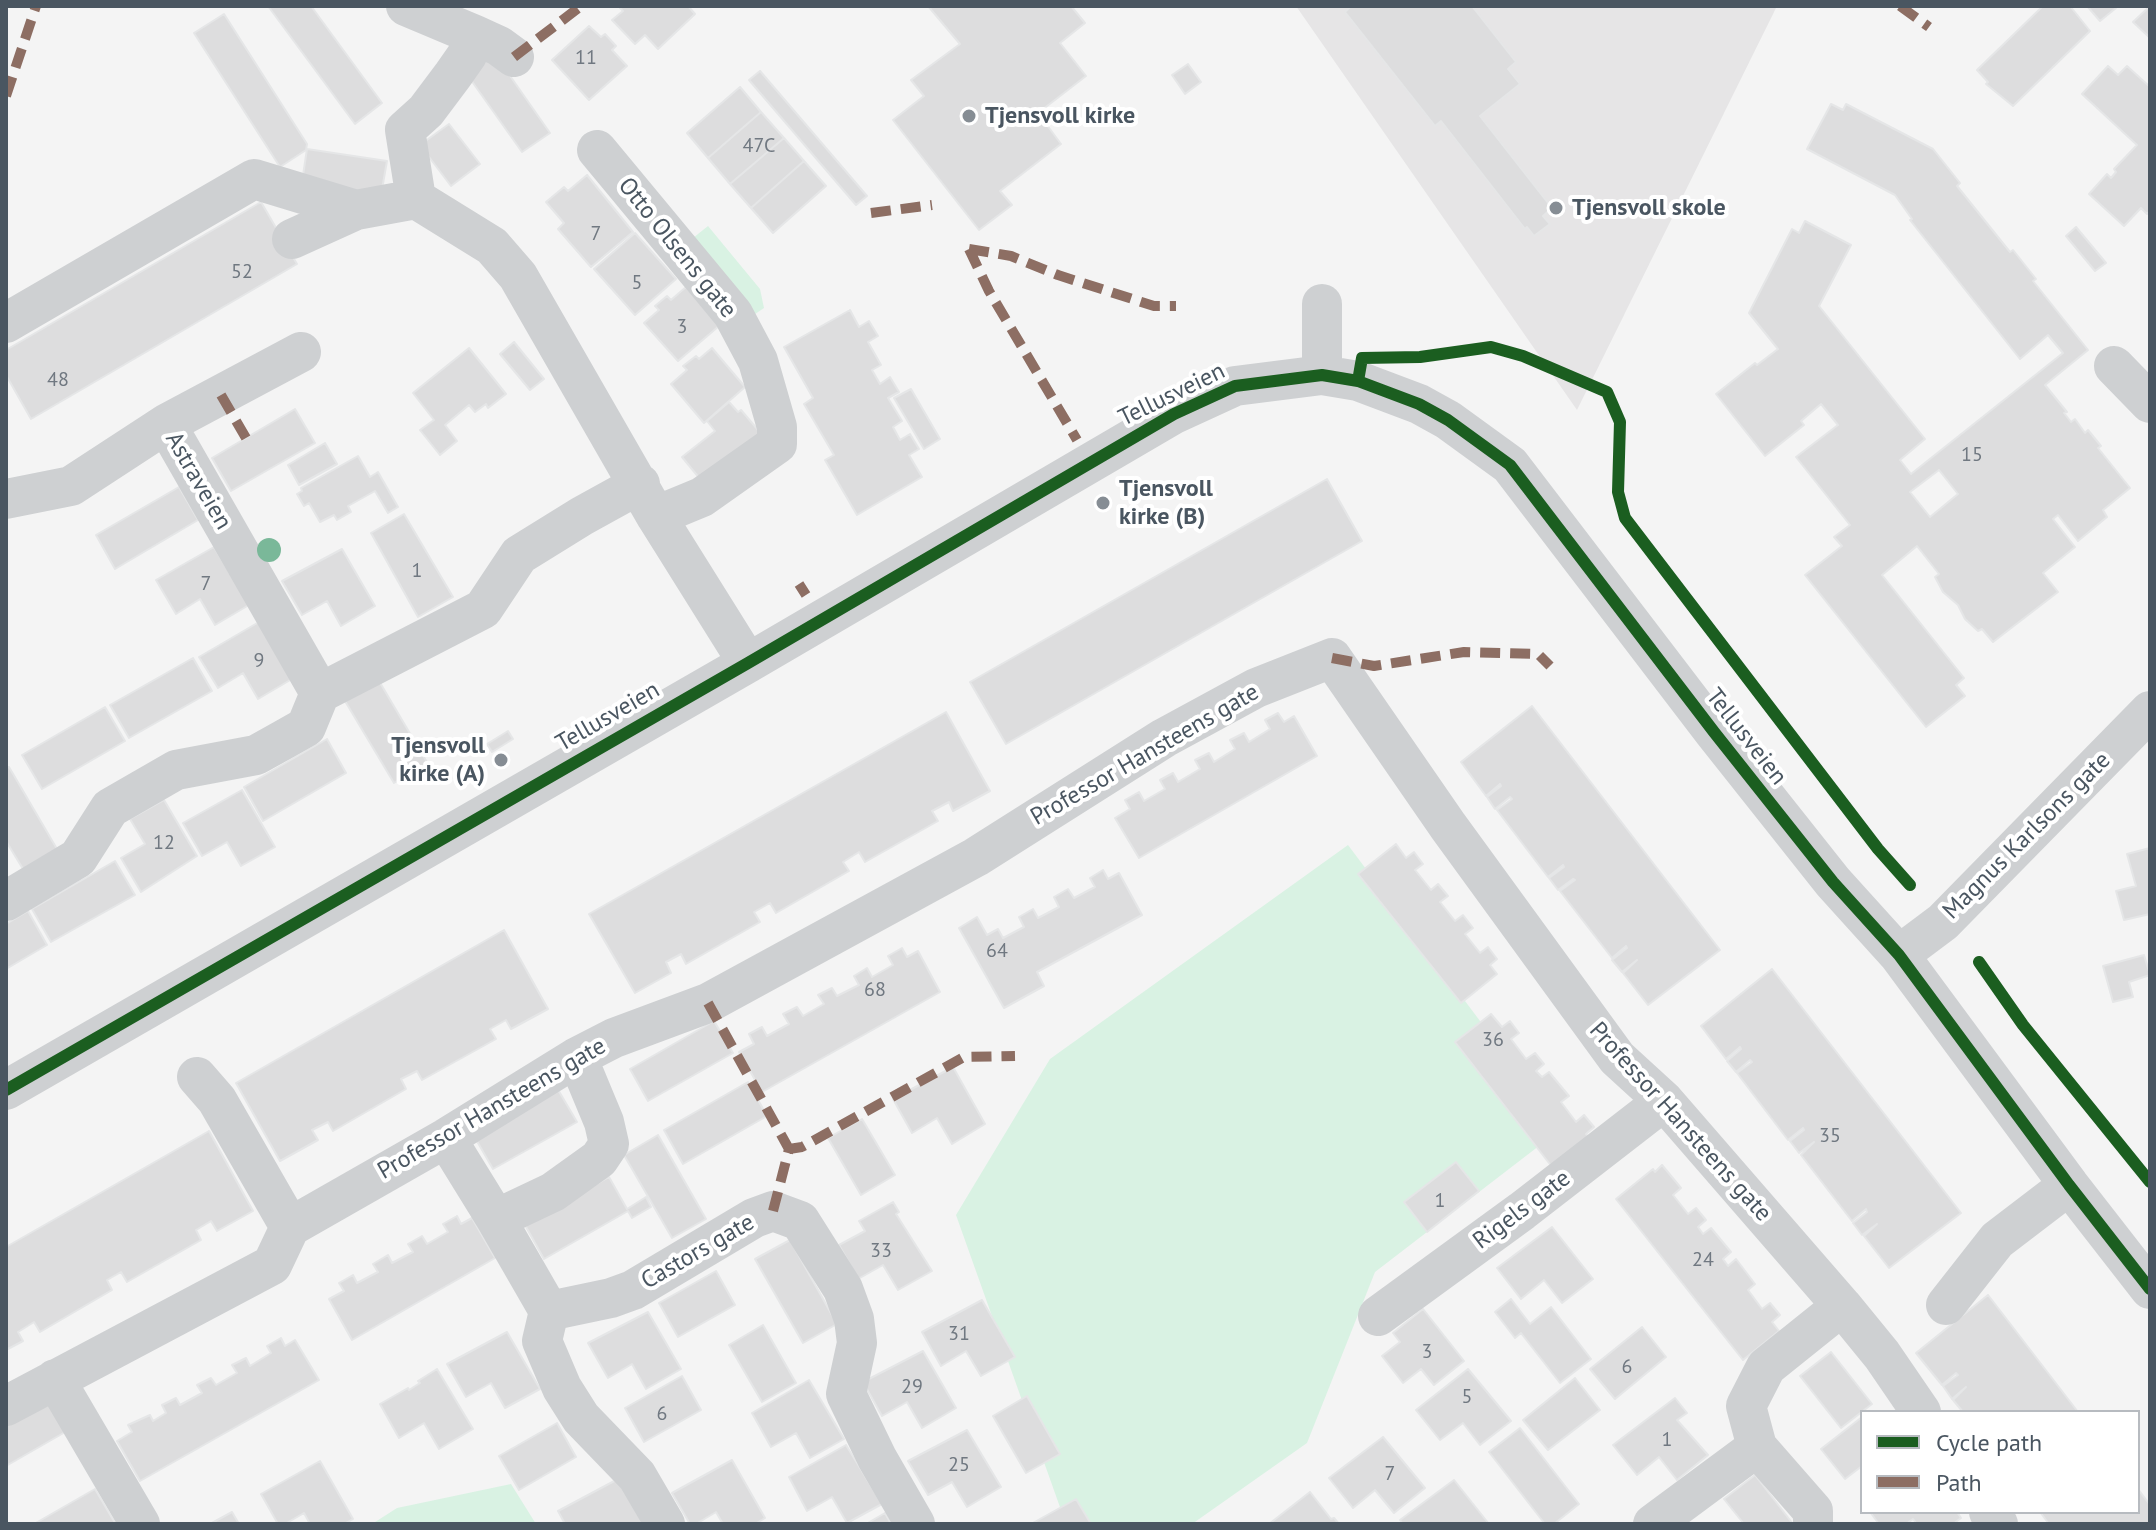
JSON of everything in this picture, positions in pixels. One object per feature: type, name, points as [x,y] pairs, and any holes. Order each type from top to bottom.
[{"type":"street","points":[[406,6],[499,46],[514,57]]},
{"type":"street","points":[[416,199],[405,130],[426,111],[453,75],[467,55],[475,35]]},
{"type":"street","name":"Otto Olsens gate","points":[[597,150],[733,314],[758,361],[777,427],[777,444],[702,497],[648,500]]},
{"type":"street","points":[[6,323],[254,179],[356,210]]},
{"type":"street","points":[[292,239],[356,210],[416,199],[492,246],[518,276],[648,500],[748,663]]},
{"type":"street","points":[[1322,304],[1322,375]]},
{"type":"street","points":[[166,424],[301,352]]},
{"type":"street","points":[[2114,366],[2150,403]]},
{"type":"street","name":"Tellusveien","points":[[6,1090],[1203,399],[1235,386],[1322,375],[1358,381],[1419,404],[1448,420],[1510,465],[1575,553],[1833,882],[1899,955],[2150,1289]]},
{"type":"street","name":"Astraveien","points":[[6,499],[71,486],[166,424],[320,693]]},
{"type":"street","points":[[6,901],[78,858],[110,808],[176,770],[256,755],[306,727],[320,693],[483,609],[519,555],[582,516],[648,500]]},
{"type":"street","name":"Professor Hansteens gate","points":[[290,1227],[446,1138],[577,1057],[614,1038],[708,1003],[976,857],[1164,738],[1256,688],[1332,658],[1439,814],[1617,1058],[1664,1101],[1842,1306],[1882,1355],[1920,1410]]},
{"type":"street","name":"Magnus Karlsons gate","points":[[1899,955],[1943,922],[2150,711]]},
{"type":"street","points":[[496,1219],[553,1192],[599,1159],[609,1144],[604,1122],[577,1057]]},
{"type":"street","points":[[6,1406],[272,1265],[290,1227],[217,1100],[197,1077]]},
{"type":"street","name":"Rigels gate","points":[[1378,1316],[1522,1211],[1664,1101]]},
{"type":"street","points":[[446,1138],[549,1311],[542,1341],[562,1388],[581,1418],[637,1476],[665,1524]]},
{"type":"street","points":[[1946,1305],[1997,1240],[2069,1185]]},
{"type":"street","name":"Castors gate","points":[[549,1311],[611,1298],[633,1290],[754,1218],[773,1211],[800,1221],[843,1289],[854,1319],[857,1343],[846,1394],[877,1458],[915,1524]]},
{"type":"street","points":[[1813,1524],[1813,1511],[1757,1447],[1746,1406],[1766,1367],[1842,1306]]},
{"type":"street","points":[[55,1379],[140,1524]]},
{"type":"street","points":[[1653,1524],[1757,1447]]},
{"type":"shaded area","name":"Tjensvoll skole","points":[[1296,6],[1777,6],[1577,410]]},
{"type":"green space","points":[[708,226],[760,289],[764,308],[749,318],[688,242]]},
{"type":"green space","points":[[1348,845],[1561,1129],[1375,1272],[1307,1443],[1192,1524],[1066,1524],[956,1215],[1050,1059]]},
{"type":"green space","points":[[511,1484],[536,1524],[372,1524],[397,1508]]},
{"type":"building","points":[[268,6],[311,6],[382,103],[355,124]]},
{"type":"building","points":[[622,6],[688,6],[695,14],[658,49],[645,35],[635,44],[612,20],[623,11]]},
{"type":"building","name":"Tjensvoll kirke","points":[[928,6],[1071,6],[1085,23],[1060,43],[1086,76],[1038,113],[1061,144],[1000,191],[1012,205],[979,230],[893,120],[924,96],[911,80],[960,44]]},
{"type":"building","points":[[1351,6],[1472,6],[1516,62],[1508,69],[1520,84],[1480,116],[1552,208],[1543,216],[1550,224],[1534,236],[1527,227],[1525,229],[1441,121],[1435,126],[1345,12]]},
{"type":"building","points":[[2043,6],[2070,6],[2090,31],[2013,106],[1986,84],[1988,82],[1977,70]]},
{"type":"building","points":[[2087,6],[2114,6],[2116,8],[2100,21]]},
{"type":"building","points":[[2150,6],[2150,38],[2133,22]]},
{"type":"building","points":[[224,14],[307,144],[306,150],[280,167],[194,33]]},
{"type":"building","points":[[589,26],[601,37],[605,34],[616,46],[612,50],[627,66],[589,100],[552,60]]},
{"type":"building","points":[[494,53],[550,133],[522,152],[466,73]]},
{"type":"building","points":[[1188,64],[1201,82],[1185,94],[1172,75]]},
{"type":"building","points":[[2108,66],[2118,75],[2127,66],[2150,87],[2150,211],[2147,214],[2141,208],[2124,226],[2089,194],[2107,174],[2111,178],[2116,172],[2114,169],[2137,145],[2082,94]]},
{"type":"building","points":[[760,71],[867,196],[856,205],[749,80]]},
{"type":"building","points":[[740,87],[761,112],[708,158],[687,133]]},
{"type":"building","points":[[1831,104],[1843,110],[1846,104],[1933,149],[1960,183],[1957,186],[2010,252],[2013,250],[2036,279],[2033,281],[2088,350],[2045,385],[2067,412],[2064,413],[2071,422],[2075,419],[2085,433],[2088,430],[2101,446],[2098,448],[2130,488],[2103,510],[2107,517],[2078,541],[2058,515],[2053,519],[2075,547],[2043,573],[2058,592],[1993,642],[1982,629],[1978,631],[1965,619],[1958,605],[1943,592],[1935,577],[1939,574],[1917,546],[1882,575],[1964,678],[1956,685],[1965,696],[1926,727],[1805,575],[1842,546],[1834,537],[1850,525],[1796,457],[1838,425],[1821,404],[1801,421],[1804,425],[1765,456],[1716,394],[1778,349],[1749,313],[1792,229],[1799,233],[1805,221],[1851,245],[1819,306],[1925,439],[1900,460],[1911,474],[2063,353],[2048,335],[2020,359],[1910,220],[1895,195],[1807,149]],"holes":[[[1939,470],[1958,494],[1930,517],[1910,492]]]},
{"type":"building","points":[[761,112],[784,138],[730,184],[708,158]]},
{"type":"building","points":[[449,124],[480,164],[451,186],[420,145]]},
{"type":"building","points":[[784,138],[804,161],[751,208],[730,184]]},
{"type":"building","points":[[307,149],[387,161],[381,195],[302,182]]},
{"type":"building","points":[[804,161],[826,186],[773,233],[751,208]]},
{"type":"building","points":[[587,175],[633,232],[591,267],[558,229],[564,223],[546,202],[564,187],[568,191]]},
{"type":"building","points":[[261,202],[297,264],[31,419],[6,375],[6,350]]},
{"type":"building","points":[[2076,227],[2106,263],[2095,271],[2066,236]]},
{"type":"building","points":[[635,233],[676,279],[635,315],[594,269]]},
{"type":"building","points":[[686,287],[719,326],[678,361],[644,323],[659,310],[655,306],[667,296],[671,300]]},
{"type":"building","points":[[850,310],[859,327],[869,321],[878,336],[868,342],[881,365],[872,370],[880,384],[890,377],[899,392],[888,398],[902,421],[893,427],[900,440],[910,434],[919,449],[909,455],[922,477],[857,515],[825,460],[834,455],[804,404],[813,398],[784,347]]},
{"type":"building","points":[[514,342],[544,379],[530,390],[500,354]]},
{"type":"building","points":[[469,348],[506,394],[488,408],[486,404],[475,412],[469,405],[445,425],[457,441],[440,455],[420,430],[434,420],[413,393]]},
{"type":"building","points":[[712,348],[745,387],[704,423],[671,384],[687,370],[683,366],[696,356],[699,359]]},
{"type":"building","points":[[911,389],[940,439],[924,449],[894,398]]},
{"type":"building","points":[[729,402],[738,412],[741,410],[764,437],[705,485],[682,457],[715,431],[707,421]]},
{"type":"building","points":[[295,409],[315,443],[231,491],[212,458]]},
{"type":"building","points":[[325,443],[337,464],[299,485],[288,465]]},
{"type":"building","points":[[358,456],[370,477],[378,472],[398,507],[388,513],[375,491],[348,506],[351,512],[337,520],[334,515],[320,522],[309,503],[304,506],[297,494],[302,491],[301,488]]},
{"type":"building","points":[[1327,479],[1362,541],[1006,744],[970,682]]},
{"type":"building","points":[[179,487],[198,520],[115,569],[96,535]]},
{"type":"building","points":[[404,514],[453,597],[418,617],[371,533]]},
{"type":"building","points":[[214,547],[249,605],[215,625],[200,599],[176,614],[156,580]]},
{"type":"building","points":[[342,549],[375,606],[341,626],[327,601],[302,615],[282,581]]},
{"type":"building","points":[[259,622],[292,679],[258,699],[243,673],[218,688],[199,657]]},
{"type":"building","points":[[193,658],[212,691],[129,738],[110,705]]},
{"type":"building","points":[[379,681],[428,764],[394,783],[345,701]]},
{"type":"building","points":[[1532,706],[1720,950],[1648,1005],[1623,973],[1637,960],[1622,972],[1612,960],[1626,946],[1612,958],[1560,891],[1575,880],[1558,890],[1549,878],[1563,865],[1548,877],[1497,810],[1512,799],[1510,797],[1495,809],[1487,797],[1500,784],[1486,796],[1461,762]]},
{"type":"building","points":[[105,707],[125,741],[42,789],[22,755]]},
{"type":"building","points":[[946,712],[990,791],[953,811],[949,802],[932,811],[938,821],[865,862],[859,852],[843,862],[849,871],[776,913],[770,903],[754,912],[760,922],[686,964],[681,954],[666,962],[671,973],[635,993],[589,914]]},
{"type":"building","points":[[1278,713],[1284,722],[1294,716],[1317,756],[1139,858],[1115,818],[1130,809],[1125,800],[1139,792],[1144,801],[1165,789],[1160,780],[1173,773],[1178,782],[1200,769],[1195,760],[1209,753],[1214,762],[1235,749],[1230,740],[1244,733],[1249,742],[1270,729],[1265,720]]},
{"type":"building","points":[[508,731],[513,739],[492,752],[487,744]]},
{"type":"building","points":[[327,739],[346,773],[263,821],[244,787]]},
{"type":"building","points":[[9,767],[57,849],[23,869],[6,841],[6,768]]},
{"type":"building","points":[[242,790],[275,847],[241,866],[227,842],[202,856],[183,823]]},
{"type":"building","points":[[164,800],[197,856],[141,892],[121,858],[145,844],[130,819]]},
{"type":"building","points":[[1396,844],[1406,858],[1414,852],[1423,864],[1415,870],[1431,890],[1438,884],[1448,896],[1440,902],[1455,921],[1463,915],[1473,928],[1465,934],[1480,953],[1488,947],[1497,959],[1490,965],[1497,974],[1461,1003],[1358,874]]},
{"type":"building","points":[[2150,848],[2150,914],[2124,920],[2116,891],[2136,886],[2127,854]]},
{"type":"building","points":[[115,861],[135,895],[51,942],[32,909]]},
{"type":"building","points":[[1103,870],[1108,879],[1119,873],[1142,915],[1037,972],[1044,986],[1004,1008],[959,928],[977,917],[987,935],[998,929],[1003,938],[1024,927],[1019,917],[1033,909],[1038,918],[1059,907],[1054,897],[1068,889],[1074,898],[1095,887],[1090,878]]},
{"type":"building","points":[[28,911],[47,945],[6,969],[6,924]]},
{"type":"building","points":[[504,930],[548,1009],[511,1029],[506,1020],[490,1029],[496,1039],[422,1080],[417,1071],[401,1079],[406,1089],[333,1131],[328,1122],[312,1130],[318,1140],[280,1161],[236,1083]]},
{"type":"building","points":[[902,948],[907,957],[918,951],[940,992],[762,1092],[739,1052],[754,1044],[749,1034],[762,1027],[767,1036],[789,1024],[783,1014],[797,1007],[803,1016],[824,1004],[818,995],[832,988],[837,996],[859,985],[854,976],[867,968],[872,977],[893,965],[888,956]]},
{"type":"building","points":[[2144,955],[2150,975],[2129,982],[2133,997],[2113,1002],[2103,966]]},
{"type":"building","points":[[1772,969],[1961,1213],[1889,1268],[1864,1236],[1877,1224],[1862,1235],[1853,1223],[1867,1212],[1866,1209],[1852,1221],[1801,1155],[1814,1142],[1799,1153],[1790,1141],[1803,1128],[1788,1140],[1737,1073],[1752,1062],[1750,1060],[1736,1072],[1727,1061],[1740,1047],[1726,1059],[1701,1026]]},
{"type":"building","points":[[1491,1014],[1502,1027],[1510,1021],[1519,1033],[1511,1039],[1526,1059],[1535,1053],[1544,1064],[1536,1071],[1542,1077],[1549,1072],[1569,1096],[1561,1102],[1576,1122],[1584,1115],[1594,1127],[1586,1134],[1593,1143],[1556,1172],[1455,1042]]},
{"type":"building","points":[[714,1021],[733,1053],[648,1101],[630,1069]]},
{"type":"building","points":[[953,1067],[985,1124],[952,1144],[937,1118],[912,1133],[893,1099]]},
{"type":"building","points":[[748,1082],[767,1116],[683,1164],[664,1130]]},
{"type":"building","points":[[557,1088],[577,1122],[493,1169],[474,1136]]},
{"type":"building","points":[[862,1119],[895,1175],[861,1195],[828,1138]]},
{"type":"building","points":[[209,1131],[253,1211],[217,1231],[211,1221],[196,1230],[201,1240],[127,1282],[121,1272],[107,1280],[112,1290],[40,1332],[34,1322],[18,1332],[23,1341],[6,1350],[6,1247]]},
{"type":"building","points":[[658,1135],[706,1219],[672,1238],[624,1155]]},
{"type":"building","points":[[1456,1162],[1479,1191],[1427,1232],[1404,1202]]},
{"type":"building","points":[[1662,1165],[1681,1188],[1673,1195],[1688,1214],[1696,1208],[1706,1220],[1698,1227],[1703,1234],[1711,1228],[1731,1252],[1723,1259],[1728,1266],[1736,1259],[1755,1284],[1748,1290],[1762,1309],[1770,1303],[1780,1315],[1772,1322],[1779,1331],[1743,1360],[1616,1199]]},
{"type":"building","points":[[609,1177],[627,1209],[646,1197],[651,1207],[632,1218],[628,1211],[544,1259],[525,1225]]},
{"type":"building","points":[[893,1202],[899,1212],[896,1214],[932,1271],[898,1290],[883,1265],[858,1279],[839,1245],[865,1231],[859,1221]]},
{"type":"building","points":[[457,1216],[461,1224],[472,1218],[495,1258],[352,1340],[329,1299],[344,1291],[339,1283],[353,1275],[357,1283],[378,1272],[373,1264],[388,1255],[392,1263],[413,1252],[408,1244],[422,1236],[427,1244],[448,1232],[443,1224]]},
{"type":"building","points":[[1552,1227],[1593,1279],[1562,1303],[1544,1280],[1521,1299],[1497,1268]]},
{"type":"building","points":[[790,1240],[837,1324],[803,1343],[755,1259]]},
{"type":"building","points":[[716,1271],[735,1305],[678,1337],[659,1303]]},
{"type":"building","points":[[1988,1295],[2076,1410],[1961,1410],[1953,1400],[1966,1387],[1952,1399],[1943,1386],[1958,1375],[1956,1373],[1942,1385],[1916,1353]]},
{"type":"building","points":[[1511,1299],[1530,1324],[1551,1307],[1591,1359],[1560,1383],[1521,1333],[1515,1338],[1495,1312]]},
{"type":"building","points":[[982,1300],[1015,1357],[981,1376],[966,1351],[941,1366],[922,1332]]},
{"type":"building","points":[[1423,1309],[1464,1361],[1434,1385],[1421,1369],[1403,1383],[1382,1356],[1400,1342],[1393,1333]]},
{"type":"building","points":[[648,1312],[681,1369],[646,1389],[632,1364],[608,1378],[588,1343]]},
{"type":"building","points":[[763,1325],[796,1383],[762,1402],[729,1345]]},
{"type":"building","points":[[1642,1327],[1666,1357],[1615,1399],[1590,1369]]},
{"type":"building","points":[[507,1332],[540,1389],[505,1408],[491,1383],[466,1397],[447,1364]]},
{"type":"building","points":[[281,1338],[285,1346],[295,1340],[319,1380],[140,1481],[117,1441],[132,1432],[128,1425],[150,1415],[153,1421],[166,1413],[162,1405],[176,1398],[180,1405],[202,1393],[197,1385],[211,1378],[216,1385],[237,1373],[232,1365],[246,1358],[250,1366],[271,1353],[267,1346]]},
{"type":"building","points":[[923,1351],[956,1408],[922,1428],[907,1402],[882,1416],[863,1382]]},
{"type":"building","points":[[1831,1352],[1872,1404],[1860,1410],[1841,1428],[1800,1376]]},
{"type":"building","points":[[437,1369],[473,1429],[439,1449],[424,1423],[399,1438],[380,1404],[409,1390]]},
{"type":"building","points":[[1468,1369],[1511,1421],[1480,1445],[1463,1423],[1440,1440],[1416,1410]]},
{"type":"building","points":[[682,1376],[701,1410],[644,1442],[625,1408]]},
{"type":"building","points":[[1575,1378],[1600,1410],[1548,1450],[1523,1420]]},
{"type":"building","points":[[809,1380],[844,1439],[810,1458],[796,1433],[771,1447],[752,1413]]},
{"type":"building","points":[[1027,1396],[1060,1454],[1026,1473],[993,1416]]},
{"type":"building","points":[[48,1397],[67,1431],[6,1466],[6,1421]]},
{"type":"building","points":[[1675,1398],[1687,1413],[1677,1420],[1708,1455],[1677,1480],[1659,1457],[1637,1475],[1613,1445]]},
{"type":"building","points":[[1860,1419],[1860,1468],[1845,1479],[1821,1449]]},
{"type":"building","points":[[557,1423],[576,1457],[519,1490],[499,1456]]},
{"type":"building","points":[[1520,1428],[1579,1504],[1554,1524],[1545,1524],[1489,1452]]},
{"type":"building","points":[[967,1430],[1001,1487],[967,1507],[952,1482],[928,1495],[908,1461]]},
{"type":"building","points":[[1383,1437],[1425,1488],[1394,1513],[1375,1490],[1353,1508],[1329,1478]]},
{"type":"building","points":[[846,1445],[882,1504],[847,1523],[832,1497],[807,1511],[789,1477]]},
{"type":"building","points":[[732,1460],[765,1518],[755,1524],[723,1524],[716,1512],[696,1524],[690,1524],[672,1493]]},
{"type":"building","points":[[320,1461],[353,1519],[344,1524],[310,1524],[304,1513],[285,1524],[278,1524],[261,1494]]},
{"type":"building","points":[[1755,1475],[1793,1524],[1744,1524],[1724,1499]]},
{"type":"building","points":[[618,1479],[643,1524],[565,1524],[558,1511]]},
{"type":"building","points":[[1454,1480],[1489,1524],[1403,1524],[1400,1520]]},
{"type":"building","points":[[95,1489],[115,1523],[34,1524]]},
{"type":"building","points":[[1310,1492],[1331,1519],[1334,1518],[1339,1524],[1269,1524]]},
{"type":"building","points":[[2140,1492],[2150,1505],[2150,1524],[2049,1524],[2042,1514],[2140,1514]]},
{"type":"building","points":[[1076,1499],[1091,1524],[1031,1524]]},
{"type":"building","points":[[232,1512],[239,1524],[210,1524]]},
{"type":"building","points":[[885,1513],[891,1524],[866,1524]]},
{"type":"building","points":[[1872,1514],[1958,1514],[1961,1518],[1953,1524],[1917,1524],[1913,1519],[1906,1524],[1879,1524]]},
{"type":"marked path","points":[[6,96],[36,6]]},
{"type":"marked path","points":[[514,57],[581,6]]},
{"type":"marked path","points":[[1900,6],[1929,27]]},
{"type":"marked path","points":[[871,213],[932,205]]},
{"type":"marked path","points":[[969,249],[989,291],[1077,440]]},
{"type":"marked path","points":[[969,249],[1011,256],[1058,275],[1154,306],[1176,306]]},
{"type":"marked path","points":[[221,395],[246,438]]},
{"type":"marked path","points":[[799,584],[806,595]]},
{"type":"marked path","points":[[1332,658],[1374,666],[1464,652],[1538,654],[1550,666]]},
{"type":"marked path","points":[[708,1003],[789,1149]]},
{"type":"marked path","points":[[773,1211],[789,1149],[802,1147],[964,1057],[1015,1056]]},
{"type":"cycle path","points":[[1358,381],[1362,358],[1420,357],[1491,347],[1523,356],[1607,392],[1620,422],[1618,492],[1625,518],[1878,849],[1910,885]]},
{"type":"cycle path","points":[[6,1090],[1174,414],[1235,386],[1322,375],[1358,381],[1419,404],[1448,420],[1510,465],[1833,882],[1899,955],[2150,1289]]},
{"type":"cycle path","points":[[1979,962],[2023,1025],[2150,1182]]},
{"type":"place","name":"Tjensvoll kirke","points":[[969,116]]},
{"type":"place","name":"Tjensvoll skole","points":[[1556,208]]},
{"type":"place","name":"Tjensvoll kirke (B)","points":[[1103,503]]},
{"type":"place","name":"Tjensvoll kirke (A)","points":[[501,760]]}]
